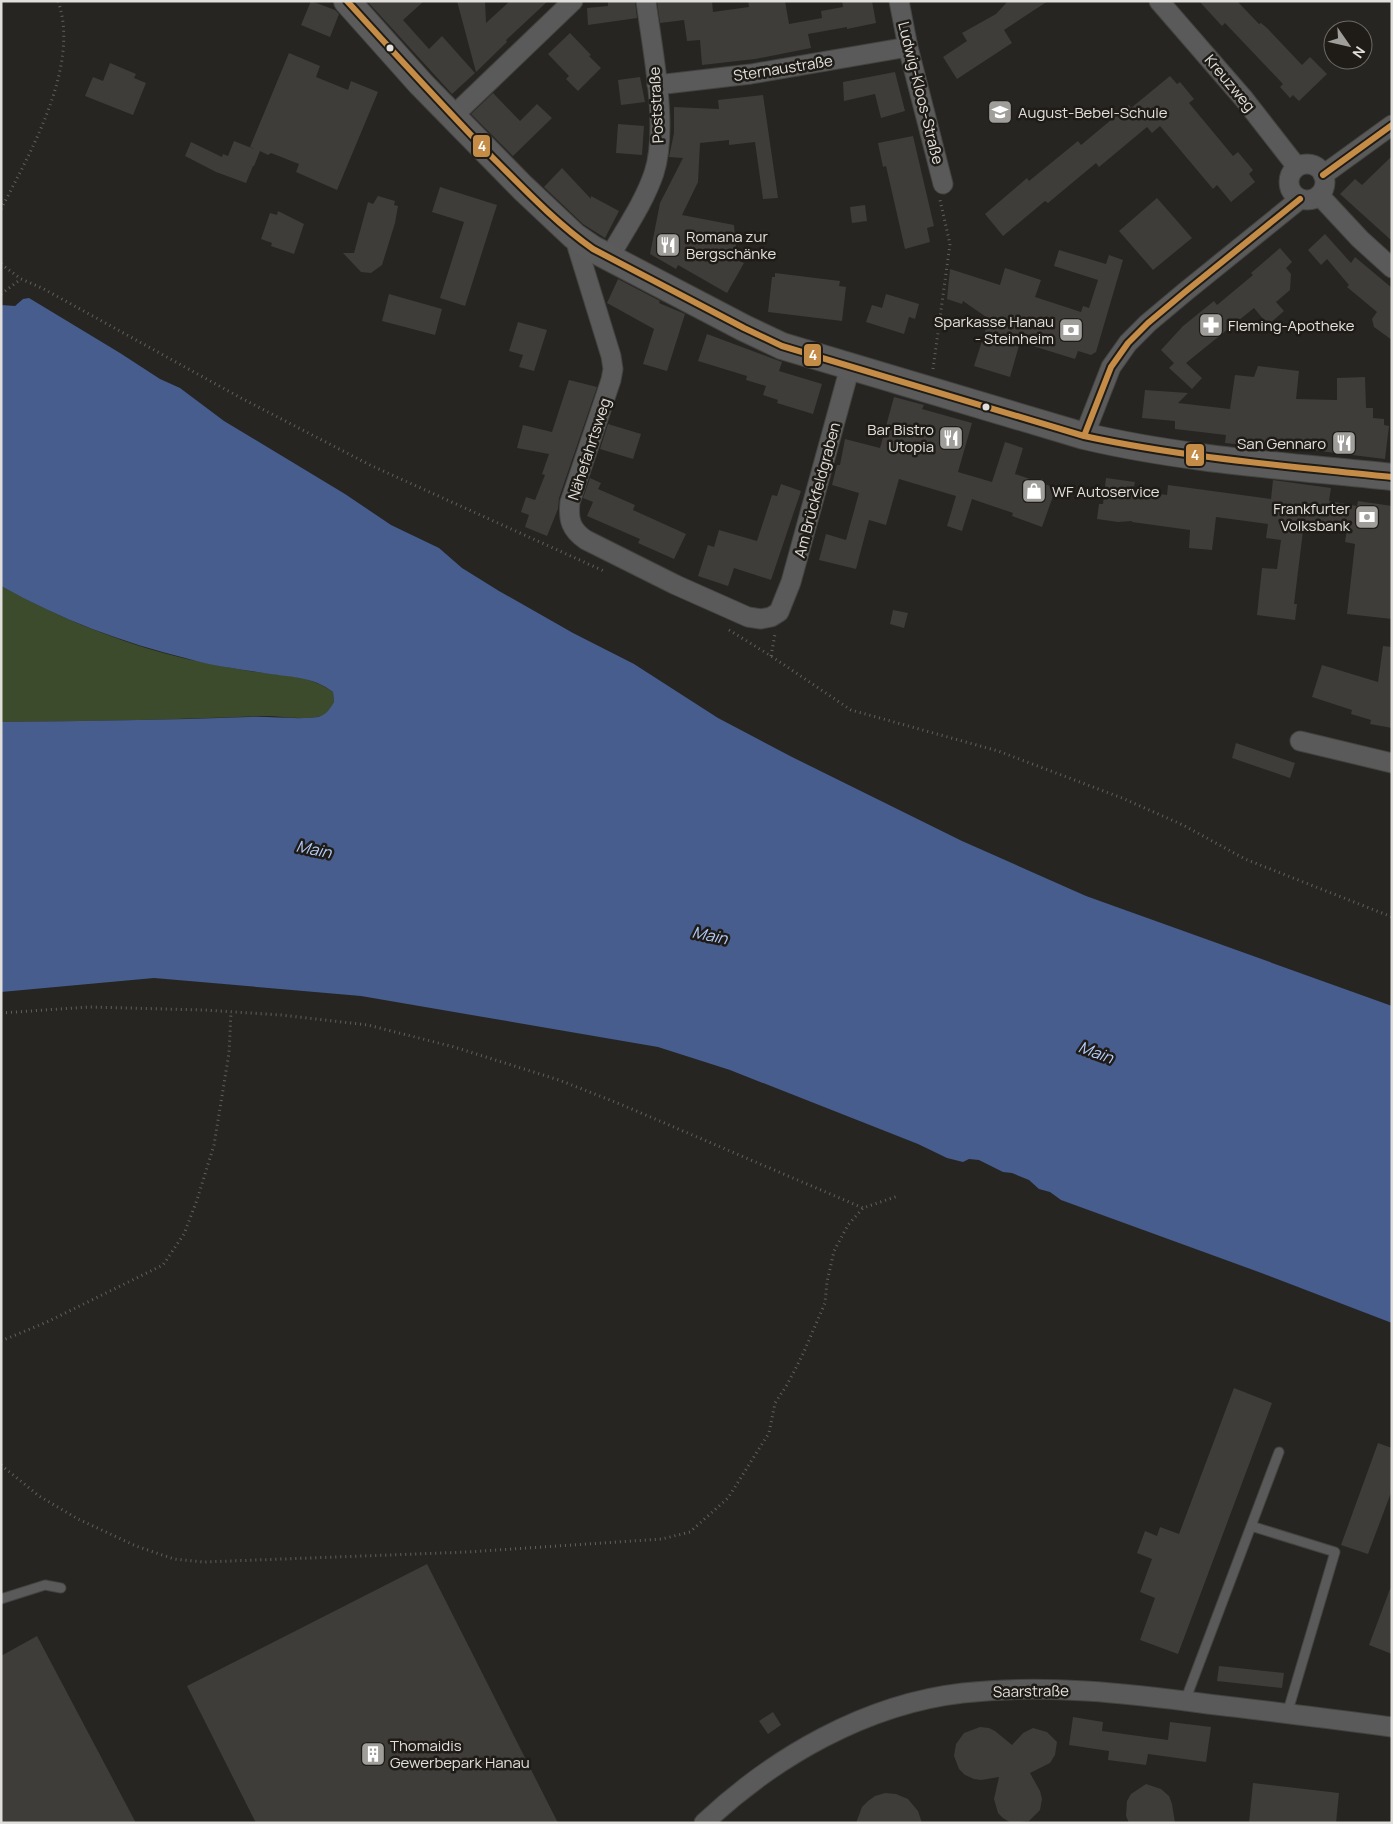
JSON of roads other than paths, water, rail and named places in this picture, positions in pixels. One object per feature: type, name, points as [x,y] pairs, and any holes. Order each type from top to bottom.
[{"type":"main road","points":[[347,1],[394,55],[553,218],[574,236],[609,258],[766,339],[850,367],[1084,436],[1146,450],[1392,476]]},
{"type":"street","points":[[453,116],[573,1]]},
{"type":"street","name":"Poststraße","points":[[609,258],[654,172],[660,136],[657,85],[646,1]]},
{"type":"street","name":"Ludwig-Kloos-Straße","points":[[899,1],[908,47],[943,184]]},
{"type":"street","name":"Kreuzweg","points":[[1159,1],[1244,99],[1297,167]]},
{"type":"street","name":"Sternaustraße","points":[[657,85],[751,74],[908,47]]},
{"type":"street","points":[[1323,175],[1392,125]]},
{"type":"street","points":[[1084,436],[1111,367],[1128,343],[1148,323],[1309,197],[1324,186],[1323,175],[1315,166],[1309,164],[1297,167],[1290,176],[1289,186],[1295,196],[1309,197],[1392,268]]},
{"type":"street","name":"Nähefahrtsweg","points":[[574,236],[611,356],[613,369],[612,380],[570,502],[569,518],[574,530],[586,540],[676,585],[748,617],[761,620],[779,612]]},
{"type":"street","name":"Am Brückfeldgraben","points":[[779,612],[791,582],[850,367]]},
{"type":"street","points":[[1300,741],[1392,763]]},
{"type":"street","name":"Saarstraße","points":[[704,1823],[743,1788],[790,1756],[856,1723],[899,1707],[963,1693],[1043,1689],[1111,1692],[1392,1727]]},
{"type":"lane","points":[[1185,1701],[1279,1452]]},
{"type":"lane","points":[[1251,1526],[1335,1552],[1287,1714]]},
{"type":"lane","points":[[1,1599],[45,1585],[60,1588]]},
{"type":"water","name":"Main","points":[[29,298],[160,379],[180,388],[224,421],[345,494],[391,525],[439,548],[462,568],[499,591],[573,633],[634,664],[718,718],[792,757],[962,841],[1086,896],[1392,1006],[1392,1323],[1061,1200],[1050,1192],[1039,1189],[1029,1180],[1012,1173],[1003,1172],[979,1160],[969,1159],[963,1162],[947,1158],[918,1144],[730,1070],[658,1047],[361,996],[154,978],[1,992],[1,722],[258,717],[310,718],[323,715],[334,702],[333,692],[317,683],[300,678],[207,664],[164,653],[92,629],[46,609],[1,586],[1,305],[15,306],[23,299]]},
{"type":"place","name":"August-Bebel-Schule","points":[[1000,112]]},
{"type":"place","name":"Romana zur Bergschänke","points":[[668,245]]},
{"type":"place","name":"Fleming-Apotheke","points":[[1211,325]]},
{"type":"place","name":"Sparkasse Hanau - Steinheim","points":[[1071,330]]},
{"type":"place","name":"Bar Bistro Utopia","points":[[951,438]]},
{"type":"place","name":"San Gennaro","points":[[1344,443]]},
{"type":"place","name":"WF Autoservice","points":[[1034,491]]},
{"type":"place","name":"Frankfurter Volksbank","points":[[1367,517]]},
{"type":"place","name":"Thomaidis Gewerbepark Hanau","points":[[373,1754]]}]
